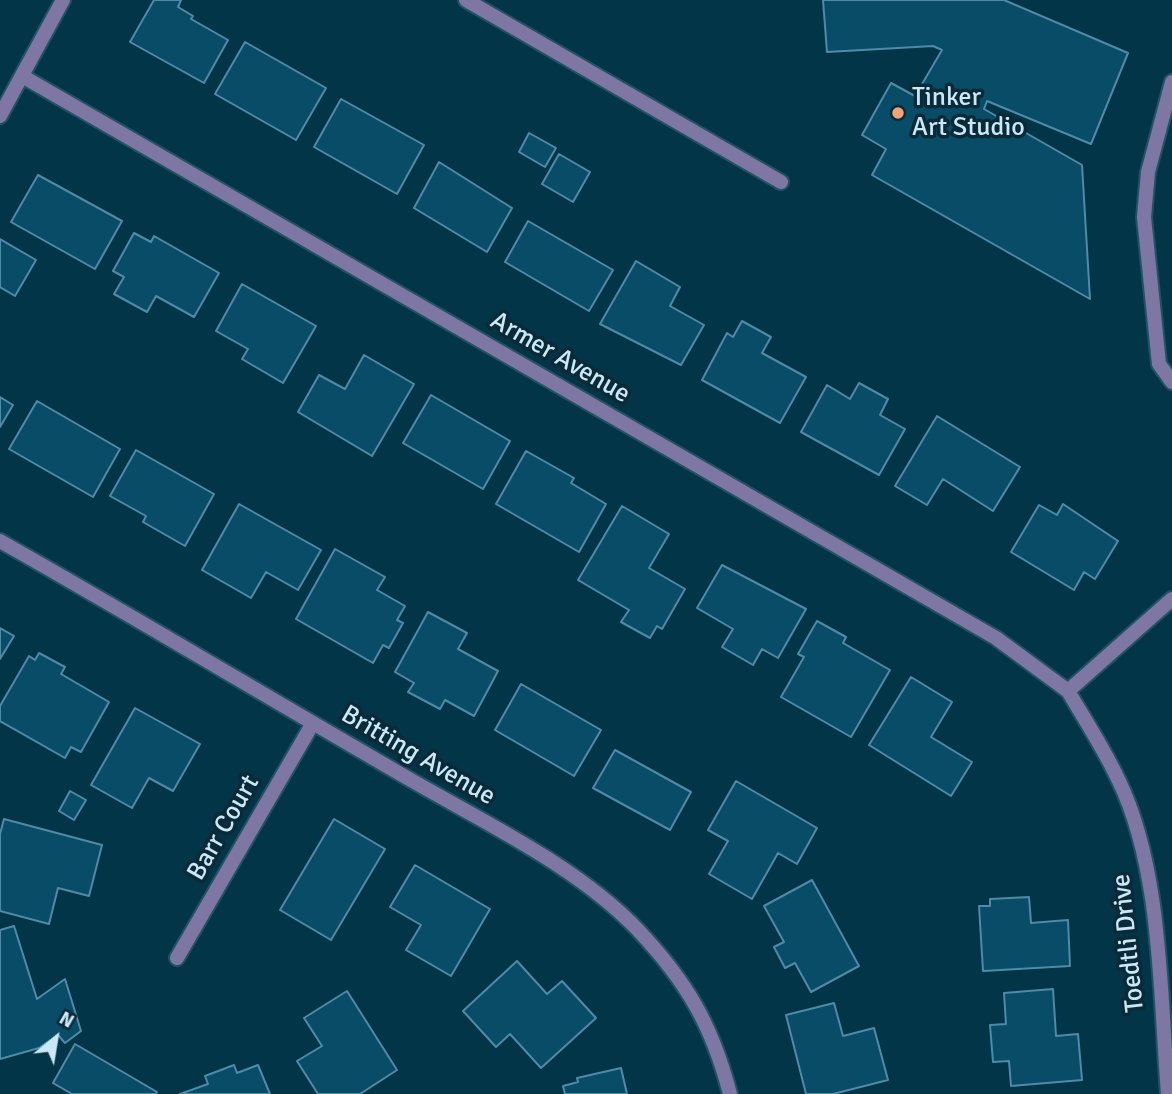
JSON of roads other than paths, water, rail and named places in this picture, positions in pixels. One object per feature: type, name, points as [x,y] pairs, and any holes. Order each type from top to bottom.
[{"type":"street","points":[[0,116],[63,0]]},
{"type":"street","points":[[466,0],[781,182]]},
{"type":"street","name":"Armer Avenue","points":[[22,76],[996,638],[1068,691]]},
{"type":"street","points":[[1172,82],[1148,172],[1144,217],[1159,364],[1172,382]]},
{"type":"street","name":"Britting Avenue","points":[[0,541],[577,878],[630,923],[684,982],[719,1049],[730,1094]]},
{"type":"street","points":[[1068,691],[1172,599]]},
{"type":"street","name":"Toedtli Drive","points":[[1068,691],[1119,780],[1146,863],[1153,906],[1168,1094]]},
{"type":"street","name":"Barr Court","points":[[177,958],[313,723]]},
{"type":"place","name":"Tinker Art Studio","points":[[898,113]]}]
